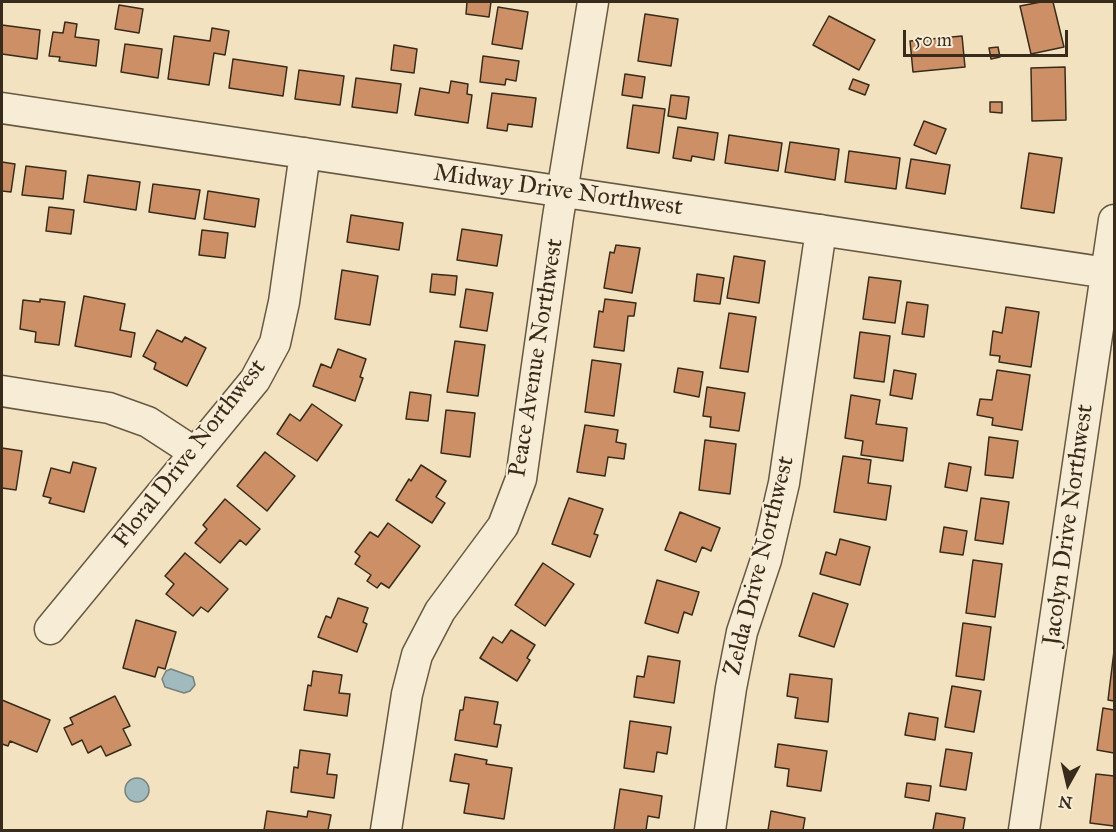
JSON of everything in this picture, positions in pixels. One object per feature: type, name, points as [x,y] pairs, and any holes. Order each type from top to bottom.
[{"type":"street","name":"Peace Avenue Northwest","points":[[386,831],[407,694],[417,655],[440,611],[503,526],[521,479],[562,191],[592,2]]},
{"type":"street","name":"Midway Drive Northwest","points":[[2,108],[1111,273]]},
{"type":"street","name":"Floral Drive Northwest","points":[[50,630],[255,380],[274,343],[284,302],[304,153]]},
{"type":"street","name":"Jacolyn Drive Northwest","points":[[1024,831],[1111,273],[1114,220]]},
{"type":"street","name":"Zelda Drive Northwest","points":[[710,831],[741,632],[766,560],[784,483],[821,230]]},
{"type":"street","points":[[2,391],[109,408],[148,422],[194,452]]},
{"type":"water","points":[[171,669],[193,677],[195,685],[190,691],[184,693],[165,687],[162,679],[166,671]]},
{"type":"water","points":[[137,778],[146,781],[149,790],[146,799],[137,802],[128,799],[125,790],[128,781]]},
{"type":"building","points":[[467,2],[491,2],[489,17],[466,14]]},
{"type":"building","points":[[1053,2],[1064,47],[1031,54],[1020,6]]},
{"type":"building","points":[[119,5],[143,9],[139,33],[115,29]]},
{"type":"building","points":[[498,7],[528,12],[522,49],[492,44]]},
{"type":"building","points":[[645,14],[678,19],[671,66],[638,61]]},
{"type":"building","points":[[829,16],[875,40],[859,70],[813,45]]},
{"type":"building","points":[[65,22],[77,24],[75,37],[99,40],[96,66],[59,61],[60,57],[49,56],[53,32],[63,33]]},
{"type":"building","points":[[2,25],[40,30],[37,59],[2,54]]},
{"type":"building","points":[[212,28],[229,31],[225,55],[214,53],[209,85],[168,79],[174,36],[210,41]]},
{"type":"building","points":[[962,36],[965,67],[913,72],[910,41]]},
{"type":"building","points":[[125,44],[162,49],[158,78],[121,72]]},
{"type":"building","points":[[394,45],[417,49],[414,73],[391,70]]},
{"type":"building","points":[[998,47],[1000,57],[991,59],[989,48]]},
{"type":"building","points":[[483,56],[519,61],[516,81],[506,79],[505,85],[480,82]]},
{"type":"building","points":[[233,59],[287,67],[283,96],[229,88]]},
{"type":"building","points":[[1065,67],[1066,120],[1032,121],[1031,68]]},
{"type":"building","points":[[299,70],[344,76],[340,105],[295,99]]},
{"type":"building","points":[[625,74],[645,77],[642,98],[622,95]]},
{"type":"building","points":[[356,78],[401,84],[397,113],[352,107]]},
{"type":"building","points":[[853,79],[869,85],[865,95],[849,89]]},
{"type":"building","points":[[451,81],[468,84],[467,94],[472,95],[468,123],[415,115],[420,88],[449,93]]},
{"type":"building","points":[[492,93],[536,98],[532,127],[508,124],[507,131],[487,128]]},
{"type":"building","points":[[671,95],[689,97],[686,119],[668,116]]},
{"type":"building","points":[[990,102],[1002,102],[1002,113],[990,112]]},
{"type":"building","points":[[633,105],[665,109],[659,153],[627,148]]},
{"type":"building","points":[[924,121],[946,129],[936,154],[914,145]]},
{"type":"building","points":[[678,127],[718,133],[714,160],[692,156],[691,161],[673,158]]},
{"type":"building","points":[[729,135],[782,143],[778,171],[725,163]]},
{"type":"building","points":[[790,142],[839,149],[835,180],[785,172]]},
{"type":"building","points":[[849,151],[900,158],[896,189],[845,182]]},
{"type":"building","points":[[1029,153],[1062,158],[1054,213],[1021,208]]},
{"type":"building","points":[[911,159],[950,165],[945,194],[906,188]]},
{"type":"building","points":[[2,162],[15,164],[11,192],[2,191]]},
{"type":"building","points":[[26,166],[66,171],[63,199],[22,195]]},
{"type":"building","points":[[88,175],[140,182],[136,210],[84,202]]},
{"type":"building","points":[[153,184],[200,190],[195,219],[149,212]]},
{"type":"building","points":[[208,191],[259,199],[255,227],[204,219]]},
{"type":"building","points":[[49,207],[74,210],[71,234],[46,231]]},
{"type":"building","points":[[351,215],[403,223],[399,250],[347,242]]},
{"type":"building","points":[[462,229],[502,235],[497,266],[457,260]]},
{"type":"building","points":[[202,230],[228,233],[225,258],[199,255]]},
{"type":"building","points":[[616,245],[640,248],[632,293],[604,288],[610,252],[614,253]]},
{"type":"building","points":[[734,256],[765,261],[759,303],[727,298]]},
{"type":"building","points":[[342,270],[378,276],[370,325],[335,319]]},
{"type":"building","points":[[432,274],[457,276],[455,295],[430,292]]},
{"type":"building","points":[[697,274],[724,278],[720,304],[694,301]]},
{"type":"building","points":[[869,277],[901,281],[895,323],[863,319]]},
{"type":"building","points":[[466,289],[493,293],[487,331],[460,327]]},
{"type":"building","points":[[84,296],[125,304],[120,330],[135,333],[131,357],[75,346]]},
{"type":"building","points":[[40,299],[65,302],[59,345],[35,342],[36,332],[20,329],[23,300],[40,302]]},
{"type":"building","points":[[605,299],[636,303],[634,316],[628,316],[624,351],[594,347],[599,311],[603,312]]},
{"type":"building","points":[[907,302],[928,305],[924,337],[902,334]]},
{"type":"building","points":[[1006,307],[1039,312],[1031,367],[999,362],[1000,356],[990,355],[993,331],[1002,333]]},
{"type":"building","points":[[729,313],[756,317],[748,372],[720,368]]},
{"type":"building","points":[[157,330],[182,342],[185,337],[206,348],[187,386],[154,369],[156,363],[143,356]]},
{"type":"building","points":[[860,332],[890,336],[884,382],[854,378]]},
{"type":"building","points":[[455,341],[485,345],[478,396],[447,392]]},
{"type":"building","points":[[338,349],[366,359],[360,377],[363,378],[355,401],[313,386],[321,364],[331,368]]},
{"type":"building","points":[[592,360],[621,364],[614,416],[585,412]]},
{"type":"building","points":[[678,368],[703,372],[699,397],[674,392]]},
{"type":"building","points":[[894,370],[916,374],[912,399],[890,395]]},
{"type":"building","points":[[997,370],[1030,375],[1022,430],[992,425],[993,418],[977,415],[980,399],[992,400]]},
{"type":"building","points":[[707,387],[745,393],[739,431],[710,427],[711,417],[703,416]]},
{"type":"building","points":[[410,392],[431,395],[428,421],[406,419]]},
{"type":"building","points":[[851,395],[880,400],[876,424],[907,428],[903,461],[861,455],[863,441],[845,438]]},
{"type":"building","points":[[312,404],[342,425],[317,461],[277,434],[290,414],[300,421]]},
{"type":"building","points":[[446,410],[475,413],[470,457],[441,453]]},
{"type":"building","points":[[585,425],[618,430],[616,442],[626,444],[624,459],[608,457],[605,476],[577,472]]},
{"type":"building","points":[[989,437],[1018,441],[1013,478],[985,475]]},
{"type":"building","points":[[705,440],[736,444],[730,494],[699,490]]},
{"type":"building","points":[[2,448],[22,451],[16,490],[2,488]]},
{"type":"building","points":[[265,452],[295,476],[267,511],[237,486]]},
{"type":"building","points":[[843,456],[871,460],[868,483],[891,486],[886,520],[834,512]]},
{"type":"building","points":[[73,462],[96,468],[84,512],[49,503],[51,498],[43,496],[51,468],[70,473]]},
{"type":"building","points":[[949,463],[971,467],[967,491],[945,487]]},
{"type":"building","points":[[421,465],[446,481],[436,497],[445,503],[432,523],[396,500]]},
{"type":"building","points":[[569,498],[603,509],[594,534],[598,535],[590,557],[552,544]]},
{"type":"building","points":[[981,498],[1009,502],[1003,544],[975,540]]},
{"type":"building","points":[[225,499],[260,529],[246,545],[240,540],[220,563],[195,543],[207,529],[203,525]]},
{"type":"building","points":[[680,512],[720,528],[711,551],[702,547],[696,562],[665,550]]},
{"type":"building","points":[[388,523],[420,546],[389,588],[381,583],[377,588],[367,581],[371,575],[355,564],[360,556],[355,552],[370,532],[378,537]]},
{"type":"building","points":[[944,527],[967,531],[963,555],[940,552]]},
{"type":"building","points":[[840,539],[870,547],[860,585],[820,574],[826,552],[836,555]]},
{"type":"building","points":[[185,553],[228,589],[208,612],[201,607],[193,616],[166,594],[174,584],[165,576]]},
{"type":"building","points":[[973,560],[1002,564],[995,617],[966,613]]},
{"type":"building","points":[[543,563],[574,584],[545,626],[515,605]]},
{"type":"building","points":[[657,580],[699,592],[692,615],[684,612],[678,633],[645,623]]},
{"type":"building","points":[[813,593],[848,604],[834,647],[799,636]]},
{"type":"building","points":[[338,598],[368,608],[363,622],[367,624],[357,652],[318,637],[326,616],[331,618]]},
{"type":"building","points":[[136,620],[176,632],[165,669],[158,667],[155,677],[123,668]]},
{"type":"building","points":[[963,623],[991,627],[984,680],[956,676]]},
{"type":"building","points":[[511,630],[535,645],[527,658],[530,660],[517,681],[480,658],[493,637],[502,643]]},
{"type":"building","points":[[1114,651],[1114,701],[1108,700]]},
{"type":"building","points":[[648,656],[680,661],[674,703],[634,697],[637,676],[644,677]]},
{"type":"building","points":[[313,671],[342,675],[339,693],[350,694],[347,716],[304,710]]},
{"type":"building","points":[[790,674],[832,679],[828,722],[795,718],[798,698],[787,696]]},
{"type":"building","points":[[952,686],[981,691],[974,732],[945,727]]},
{"type":"building","points":[[115,696],[130,726],[123,729],[131,745],[106,756],[101,746],[88,753],[82,740],[72,745],[64,728],[73,724],[70,718]]},
{"type":"building","points":[[465,697],[498,702],[494,724],[501,725],[497,747],[455,740],[460,710],[463,710]]},
{"type":"building","points":[[2,700],[50,720],[37,752],[10,741],[8,746],[2,744]]},
{"type":"building","points":[[1103,708],[1114,710],[1114,753],[1097,750]]},
{"type":"building","points":[[909,713],[938,718],[935,740],[905,735]]},
{"type":"building","points":[[630,721],[671,727],[667,754],[657,752],[654,772],[624,768]]},
{"type":"building","points":[[778,744],[827,751],[821,791],[787,786],[789,769],[775,767]]},
{"type":"building","points":[[946,749],[972,753],[966,790],[940,786]]},
{"type":"building","points":[[300,750],[330,754],[327,774],[337,775],[334,798],[291,792],[294,767],[298,768]]},
{"type":"building","points":[[455,754],[487,760],[486,764],[512,768],[504,819],[464,813],[469,784],[450,781]]},
{"type":"building","points":[[1096,774],[1114,776],[1114,826],[1090,823]]},
{"type":"building","points":[[907,783],[931,786],[929,801],[905,797]]},
{"type":"building","points":[[620,789],[662,796],[659,818],[648,816],[646,830],[614,830]]},
{"type":"building","points":[[267,811],[307,817],[308,811],[331,815],[328,830],[264,830]]},
{"type":"building","points":[[771,811],[805,818],[803,830],[768,830]]},
{"type":"building","points":[[936,813],[965,818],[963,830],[933,830]]}]
